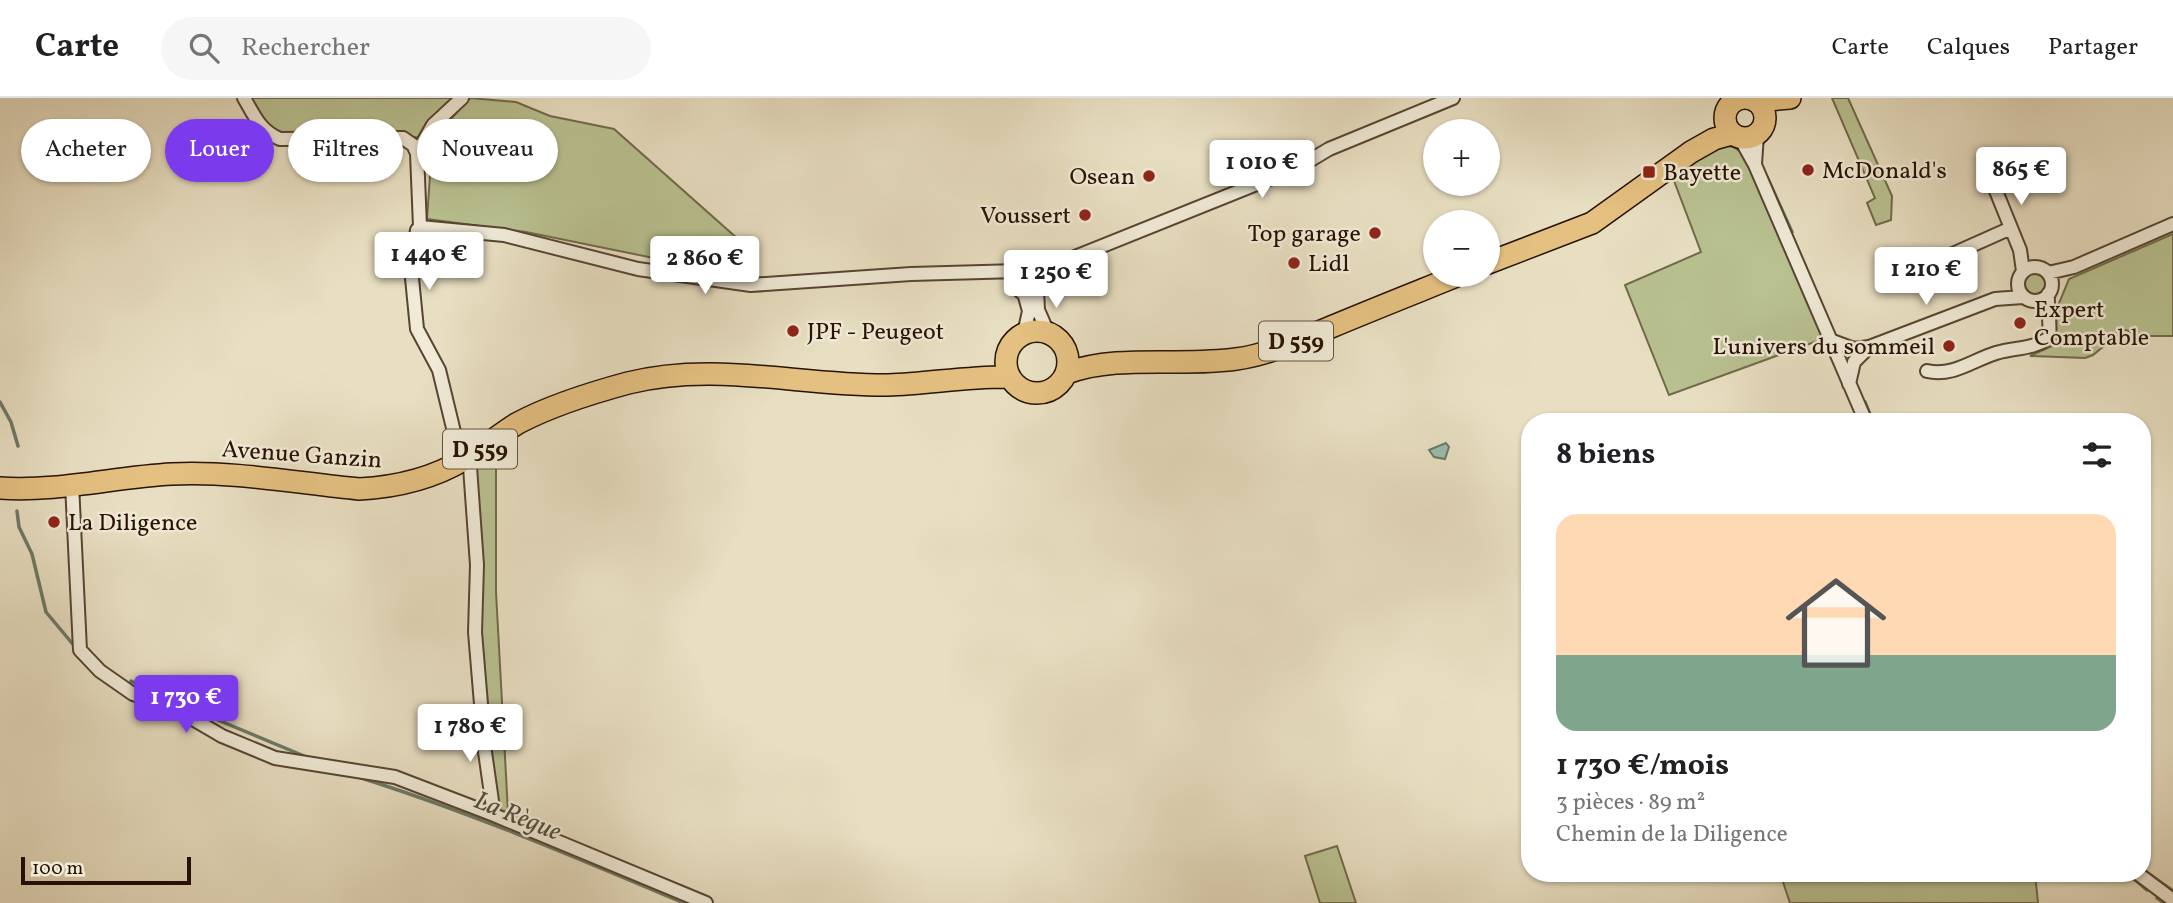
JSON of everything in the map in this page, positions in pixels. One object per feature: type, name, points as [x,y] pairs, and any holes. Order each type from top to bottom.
[{"type":"main road","points":[[1500,259],[1593,213],[1743,114],[1791,98]]},
{"type":"main road","name":"D 559","points":[[1067,373],[1123,362],[1175,363],[1238,359],[1289,344],[1429,287]]},
{"type":"main road","points":[[1032,331],[1048,333],[1055,336],[1065,347],[1068,355],[1067,373],[1055,388],[1041,394],[1024,391],[1016,385],[1008,366],[1016,339],[1032,331]]},
{"type":"main road","name":"D 559","points":[[1065,347],[1123,362]]},
{"type":"main road","name":"Avenue Ganzin","points":[[0,488],[174,474],[217,474],[359,489],[382,488],[426,479],[466,459],[519,423],[558,406],[605,390],[664,376],[730,373],[888,385],[954,379],[1008,366]]},
{"type":"street","points":[[244,98],[259,124],[269,135],[280,139],[403,138],[413,145],[417,153]]},
{"type":"street","points":[[439,119],[462,98]]},
{"type":"street","points":[[1024,334],[1029,311],[1024,293],[1018,289],[1029,278],[1055,265],[1299,167],[1329,149],[1453,98]]},
{"type":"street","points":[[1743,114],[1755,165],[1862,413]]},
{"type":"street","points":[[1927,371],[1947,372],[2000,352],[2036,346],[2049,338],[2051,326],[2037,278],[2011,228],[1994,186],[1991,170]]},
{"type":"street","points":[[418,182],[420,227],[417,230],[411,268],[417,329],[439,370],[454,432]]},
{"type":"street","points":[[1830,340],[1854,349],[1869,347],[1995,299],[2037,278],[2074,267],[2173,224]]},
{"type":"street","points":[[420,227],[504,235],[638,268],[751,285],[995,270],[1029,278]]},
{"type":"street","points":[[1899,278],[2011,228]]},
{"type":"street","points":[[1029,278],[1048,333]]},
{"type":"street","points":[[2037,278],[2018,289],[2047,314]]},
{"type":"street","points":[[1995,299],[2042,299],[2037,278]]},
{"type":"street","points":[[1849,384],[1857,359],[1869,347]]},
{"type":"street","points":[[1836,353],[1842,357],[1857,359]]},
{"type":"street","points":[[466,459],[470,467],[475,542],[474,625],[485,752],[494,816]]},
{"type":"street","points":[[72,484],[80,650],[100,671],[133,694],[181,712],[222,736],[275,758],[395,777],[706,903]]},
{"type":"street","points":[[2149,882],[2173,900]]},
{"type":"shaded area","points":[[246,98],[466,98],[448,119],[417,119],[417,138],[403,137],[403,119],[288,119],[288,135],[274,131],[274,119],[260,118]]},
{"type":"shaded area","points":[[470,98],[516,102],[550,116],[614,129],[757,256],[742,276],[526,232],[427,219],[430,182],[558,182],[558,119],[451,119]]},
{"type":"shaded area","points":[[1832,98],[1848,98],[1892,196],[1891,220],[1876,225],[1867,203],[1875,198]]},
{"type":"shaded area","points":[[1717,144],[1734,147],[1743,154],[1815,312],[1823,339],[1669,395],[1625,285],[1701,252],[1671,173]]},
{"type":"shaded area","points":[[2173,234],[2173,336],[2139,336],[2126,330],[2085,358],[2030,356],[2052,346],[2057,308],[2069,279]]},
{"type":"shaded area","points":[[2035,271],[2046,278],[2047,283],[2040,294],[2035,295],[2024,288],[2023,283],[2030,272]]},
{"type":"shaded area","points":[[1446,443],[1449,447],[1445,459],[1434,457],[1429,450]]},
{"type":"shaded area","points":[[496,451],[496,592],[508,812],[489,809],[473,547],[464,467]]},
{"type":"shaded area","points":[[1337,846],[1356,903],[1320,903],[1305,856]]},
{"type":"shaded area","points":[[1783,882],[2036,882],[2038,903],[1790,903]]},
{"type":"waterway","points":[[1767,177],[1792,232]]},
{"type":"waterway","name":"La Règue","points":[[0,402],[11,422],[18,446]]},
{"type":"waterway","points":[[1865,402],[1869,413]]},
{"type":"waterway","name":"La Règue","points":[[17,511],[19,527],[32,554],[46,612],[76,648]]},
{"type":"waterway","name":"La Règue","points":[[131,681],[309,758]]},
{"type":"waterway","name":"La Règue","points":[[355,776],[480,819],[684,903]]},
{"type":"waterway","points":[[2151,875],[2173,891]]},
{"type":"waterway","points":[[2138,882],[2147,890]]},
{"type":"waterway","points":[[2157,898],[2164,903]]},
{"type":"place","name":"McDonald's","points":[[1808,170]]},
{"type":"place","name":"Bayette","points":[[1649,172]]},
{"type":"place","name":"Osean","points":[[1149,176]]},
{"type":"place","name":"Voussert","points":[[1085,215]]},
{"type":"place","name":"Top garage","points":[[1375,233]]},
{"type":"place","name":"Lidl","points":[[1294,263]]},
{"type":"place","name":"Expert Comptable","points":[[2020,323]]},
{"type":"place","name":"JPF - Peugeot","points":[[793,331]]},
{"type":"place","name":"L'univers du sommeil","points":[[1949,346]]},
{"type":"place","name":"La Diligence","points":[[54,522]]}]
